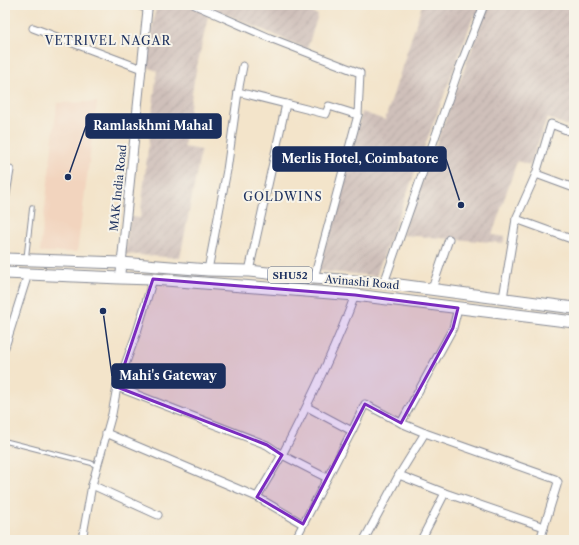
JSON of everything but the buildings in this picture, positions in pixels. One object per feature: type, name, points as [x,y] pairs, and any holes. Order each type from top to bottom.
[{"type":"main road","name":"Avinashi Road","points":[[5,259],[122,263],[208,270],[250,271],[314,278],[384,283],[574,308]]},
{"type":"main road","name":"Avinashi Road","points":[[5,273],[153,279],[355,295],[574,322]]},
{"type":"street","points":[[138,5],[148,7]]},
{"type":"street","points":[[195,5],[270,38],[360,74],[358,115],[314,278]]},
{"type":"street","points":[[384,283],[459,69],[484,5]]},
{"type":"street","name":"MAK India Road","points":[[120,278],[148,7]]},
{"type":"street","points":[[33,28],[142,69]]},
{"type":"street","points":[[208,270],[227,170],[243,66]]},
{"type":"street","points":[[238,92],[326,114],[329,106],[358,115]]},
{"type":"street","points":[[250,271],[286,104]]},
{"type":"street","points":[[503,298],[516,218],[536,174],[551,124],[574,133]]},
{"type":"street","points":[[5,200],[10,170]]},
{"type":"street","points":[[536,174],[574,188]]},
{"type":"street","points":[[516,218],[574,240]]},
{"type":"street","points":[[432,289],[449,239]]},
{"type":"street","points":[[5,347],[28,274]]},
{"type":"street","points":[[82,540],[92,485],[112,414],[117,387],[138,332],[153,279]]},
{"type":"street","points":[[257,497],[282,455],[307,407],[343,328],[355,295]]},
{"type":"street","points":[[401,422],[453,328],[458,308]]},
{"type":"street","points":[[117,387],[267,445],[282,455],[327,478]]},
{"type":"street","points":[[295,540],[365,404],[425,433],[555,479],[558,482],[540,540]]},
{"type":"street","points":[[307,407],[352,431]]},
{"type":"street","points":[[106,433],[257,497],[303,524]]},
{"type":"street","points":[[364,540],[398,475],[425,433]]},
{"type":"street","points":[[398,475],[544,527]]},
{"type":"street","points":[[92,485],[158,515]]},
{"type":"street","points":[[430,540],[422,538],[445,493]]},
{"type":"lane","points":[[26,260],[32,207]]},
{"type":"lane","points":[[5,441],[91,463],[97,466]]},
{"type":"highlighted area","points":[[153,279],[355,295],[458,308],[453,328],[401,423],[365,404],[303,524],[257,497],[282,455],[267,445],[117,387]]},
{"type":"shaded area","points":[[156,5],[293,5],[318,15],[307,49],[210,7],[194,80],[184,147],[201,150],[180,258],[125,254],[130,217],[140,218],[157,71],[147,67]]},
{"type":"shaded area","points":[[422,5],[574,5],[574,128],[547,118],[530,165],[517,161],[492,235],[505,237],[503,243],[402,235],[483,19],[474,15],[376,276],[318,271],[362,112],[385,120]]},
{"type":"shaded area","points":[[97,102],[77,252],[40,252],[57,103]]},
{"type":"place","name":"Ramlaskhmi Mahal","points":[[68,177]]},
{"type":"place","name":"Merlis Hotel, Coimbatore","points":[[461,205]]},
{"type":"place","name":"Mahi's Gateway","points":[[103,311]]},
{"type":"district","name":"VETRIVEL NAGAR","points":[[108,40]]},
{"type":"district","name":"GOLDWINS","points":[[283,196]]}]
